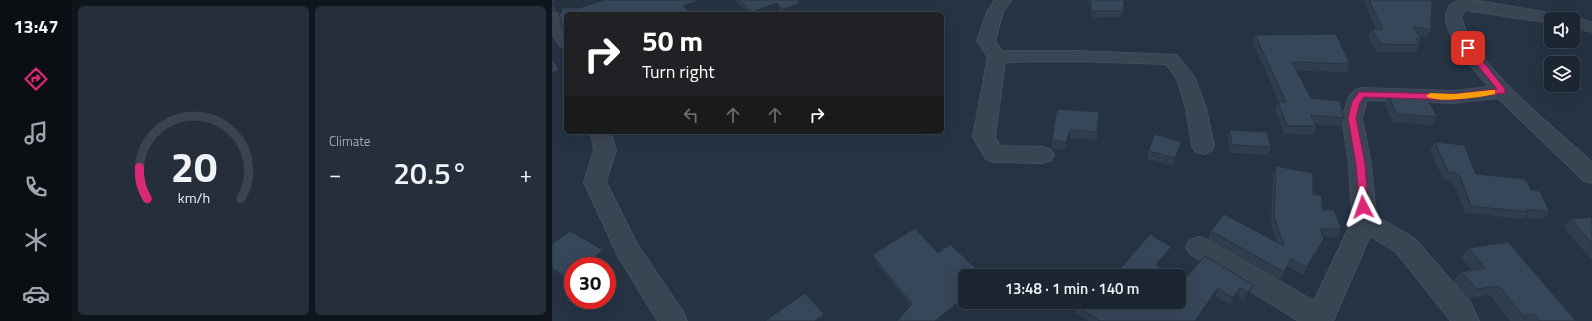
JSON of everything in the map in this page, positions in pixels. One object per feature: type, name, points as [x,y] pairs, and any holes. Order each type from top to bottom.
[{"type":"street","points":[[1003,0],[995,12],[986,41],[996,57],[984,137],[994,154],[1044,155]]},
{"type":"street","points":[[1544,17],[1478,6],[1461,5],[1455,10],[1453,19],[1458,34],[1502,91],[1592,175]]},
{"type":"street","points":[[557,17],[557,27],[564,39]]},
{"type":"street","points":[[1580,23],[1592,26]]},
{"type":"street","points":[[996,57],[1076,56],[1171,59],[1186,78],[1196,108],[1202,146]]},
{"type":"street","points":[[1199,247],[1320,320],[1364,221],[1360,164],[1352,118],[1356,102],[1362,94],[1454,97],[1502,91]]},
{"type":"street","points":[[602,134],[605,150],[596,182],[628,251],[673,321]]},
{"type":"street","points":[[1364,221],[1405,245],[1460,311],[1465,321]]},
{"type":"building","points":[[552,0],[559,0],[555,1],[552,5]]},
{"type":"building","points":[[604,0],[701,0],[683,6],[689,12],[564,12],[564,34],[559,13],[561,13],[562,8],[579,8]]},
{"type":"building","points":[[739,0],[797,0],[800,3],[783,9],[777,3],[752,12]]},
{"type":"building","points":[[1090,0],[1124,0],[1123,11],[1092,11]]},
{"type":"building","points":[[1369,0],[1432,0],[1431,30],[1413,27],[1422,39],[1416,39],[1420,45],[1381,44],[1372,29],[1383,29]]},
{"type":"building","points":[[1336,34],[1350,64],[1292,62],[1311,98],[1340,101],[1344,118],[1311,115],[1316,126],[1287,126],[1278,102],[1286,102],[1255,35]]},
{"type":"building","points":[[552,58],[559,70],[552,73]]},
{"type":"building","points":[[1389,96],[1428,99],[1437,117],[1396,114]]},
{"type":"building","points":[[1057,109],[1099,112],[1097,132],[1070,130],[1066,142],[1052,140]]},
{"type":"building","points":[[1230,130],[1267,132],[1271,147],[1232,145]]},
{"type":"building","points":[[1155,134],[1182,142],[1175,158],[1148,151]]},
{"type":"building","points":[[1435,142],[1464,145],[1476,174],[1526,179],[1531,190],[1540,191],[1550,212],[1527,209],[1529,212],[1471,206],[1460,176],[1456,173],[1448,172]]},
{"type":"building","points":[[1276,166],[1313,173],[1313,194],[1322,196],[1322,210],[1334,210],[1341,229],[1320,229],[1324,239],[1307,267],[1291,259],[1284,272],[1211,231],[1224,214],[1284,246],[1274,216]]},
{"type":"building","points":[[1592,217],[1592,243],[1571,219]]},
{"type":"building","points":[[915,228],[938,253],[950,244],[977,269],[958,269],[958,303],[935,321],[897,321],[912,304],[872,255]]},
{"type":"building","points":[[570,231],[603,250],[594,257],[564,257],[564,276],[552,268],[552,244]]},
{"type":"building","points":[[1150,234],[1171,247],[1156,265],[1163,269],[1120,269]]},
{"type":"building","points":[[1508,242],[1576,321],[1540,321],[1533,314],[1523,316],[1499,286],[1477,289],[1461,272],[1485,268],[1469,248]]},
{"type":"building","points":[[1205,256],[1253,285],[1248,292],[1240,288],[1233,298],[1218,288],[1195,321],[1100,321],[1081,309],[1186,309],[1186,278]]},
{"type":"building","points":[[805,293],[824,314],[815,321],[765,321]]},
{"type":"slow traffic","points":[[1430,96],[1470,96],[1492,92]]},
{"type":"route","points":[[1363,207],[1360,164],[1354,138],[1352,118],[1356,102],[1362,94],[1454,97],[1502,91],[1468,48]]}]
